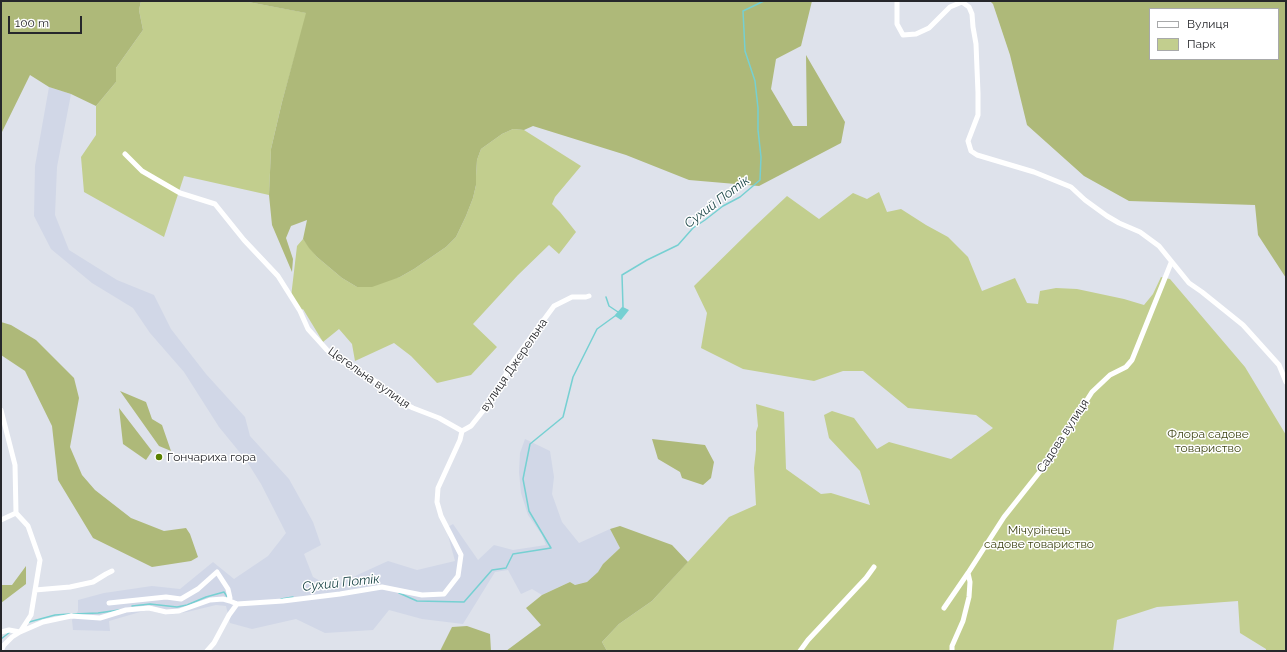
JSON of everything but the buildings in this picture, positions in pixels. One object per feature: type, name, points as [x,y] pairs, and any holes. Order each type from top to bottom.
[{"type":"street","points":[[897,1],[897,24],[903,35],[916,34],[929,28],[950,7],[962,2],[969,7],[972,14],[976,44],[978,93],[978,115],[968,142],[971,151],[977,155],[1034,172],[1071,187],[1085,200],[1107,216],[1140,232],[1153,241],[1159,246],[1188,283],[1243,324],[1279,365],[1286,382]]},
{"type":"street","name":"Цегельна вулиця","points":[[125,154],[142,170],[180,194],[215,204],[244,240],[278,276],[300,311],[308,329],[327,350],[345,363],[380,384],[390,396],[412,408],[439,418],[462,432]]},
{"type":"street","name":"Садова вулиця","points":[[944,608],[1004,517],[1046,464],[1092,392],[1110,375],[1126,367],[1132,360],[1172,263]]},
{"type":"street","name":"вулиця Джерельна","points":[[462,432],[471,426],[498,392],[509,367],[554,306],[572,297],[589,296]]},
{"type":"street","points":[[1,410],[15,465],[16,513],[28,526],[40,560],[31,616],[20,632]]},
{"type":"street","points":[[1,651],[4,645],[12,637],[20,632],[42,622],[71,616],[100,618],[126,610],[149,608],[166,612],[179,611],[210,600],[223,599],[237,604],[284,601],[382,587],[422,595],[444,594],[458,576],[461,555],[441,516],[436,502],[438,488],[460,440],[462,432]]},
{"type":"street","points":[[1,520],[16,513]]},
{"type":"street","points":[[800,651],[866,578],[874,567]]},
{"type":"street","points":[[35,590],[70,587],[93,582],[112,571]]},
{"type":"street","points":[[109,603],[166,597],[181,599],[198,589],[217,572],[228,589],[230,598]]},
{"type":"street","points":[[952,651],[952,646],[963,621],[968,597],[970,582],[968,573]]},
{"type":"street","points":[[207,651],[214,643],[229,615],[237,604]]},
{"type":"street","points":[[1,632],[9,630],[20,632]]},
{"type":"shaded area","points":[[49,87],[71,94],[57,167],[55,215],[69,250],[117,280],[154,295],[171,329],[206,374],[245,417],[250,436],[289,479],[313,522],[321,545],[304,554],[313,577],[331,587],[388,561],[417,570],[455,561],[446,528],[453,524],[478,560],[494,545],[513,550],[546,545],[542,535],[528,515],[521,493],[519,472],[520,453],[525,439],[550,451],[554,477],[552,494],[562,522],[579,543],[610,529],[620,548],[587,582],[575,585],[570,582],[542,595],[532,589],[521,594],[508,570],[495,572],[463,624],[422,619],[389,610],[373,630],[325,633],[296,619],[252,629],[230,623],[226,606],[216,605],[167,615],[147,610],[109,621],[110,631],[73,630],[72,620],[78,611],[78,600],[104,593],[152,586],[180,589],[213,562],[234,579],[268,556],[286,533],[261,484],[246,460],[219,427],[184,372],[150,333],[133,308],[92,283],[51,249],[34,216],[35,166]]},
{"type":"green space","points":[[1,1],[141,1],[139,10],[143,30],[116,68],[116,82],[96,106],[71,94],[49,87],[30,75],[1,134]]},
{"type":"green space","points":[[141,1],[243,1],[307,13],[282,102],[271,149],[269,195],[184,176],[164,237],[84,192],[81,157],[96,135],[96,106],[116,82],[116,68],[143,30],[139,10]]},
{"type":"green space","points":[[243,1],[812,1],[801,46],[776,59],[771,89],[793,126],[807,126],[806,55],[845,122],[841,143],[759,186],[689,180],[626,155],[533,126],[524,130],[513,129],[502,134],[481,149],[477,160],[476,185],[473,198],[456,237],[446,247],[414,269],[400,277],[372,287],[357,287],[342,278],[317,257],[309,248],[303,239],[307,220],[291,226],[286,238],[293,259],[292,272],[272,225],[269,195],[271,149],[306,13]]},
{"type":"green space","points":[[990,1],[1286,1],[1286,278],[1258,235],[1255,205],[1129,201],[1084,176],[1027,125],[1010,55],[993,4]]},
{"type":"green space","points":[[513,129],[524,130],[581,166],[555,197],[552,204],[576,232],[559,254],[549,245],[518,275],[473,324],[497,347],[471,375],[437,383],[411,356],[394,343],[355,361],[352,344],[339,329],[323,342],[303,309],[300,311],[291,297],[297,246],[303,239],[317,257],[342,278],[357,287],[400,277],[446,247],[456,237],[473,198],[476,185],[477,160],[481,149],[502,134]]},
{"type":"green space","name":"Мічурінець садове товариство","points":[[879,192],[887,212],[901,209],[948,237],[968,257],[982,291],[1015,278],[1027,303],[1038,304],[1040,291],[1056,288],[1077,289],[1144,305],[1153,294],[1161,277],[1170,279],[1245,367],[1286,435],[1286,651],[1266,651],[1266,649],[1240,633],[1238,601],[1157,607],[1117,620],[1113,651],[607,651],[602,642],[619,624],[652,601],[729,517],[756,505],[754,468],[756,432],[758,426],[756,404],[784,412],[786,469],[821,494],[831,493],[870,505],[860,471],[829,438],[824,415],[832,411],[854,418],[877,449],[889,442],[951,459],[993,428],[976,415],[908,408],[863,371],[843,371],[814,381],[743,369],[701,348],[707,313],[694,286],[787,196],[819,219],[853,193],[867,199]]},
{"type":"green space","points":[[1,322],[11,325],[36,340],[74,378],[79,398],[70,447],[82,475],[95,490],[131,518],[164,531],[186,528],[190,534],[198,557],[191,561],[152,567],[93,538],[58,480],[52,426],[25,371],[1,355]]},
{"type":"green space","points":[[120,391],[146,402],[152,419],[162,425],[171,451],[159,446]]},
{"type":"green space","points":[[119,408],[152,451],[146,460],[123,444]]},
{"type":"green space","points":[[652,439],[705,445],[714,462],[711,478],[703,485],[682,478],[680,472],[658,459]]},
{"type":"green space","points":[[620,526],[672,545],[688,562],[652,601],[619,624],[602,642],[607,651],[506,651],[541,625],[526,608],[542,595],[570,582],[575,585],[587,582],[620,548],[610,529]]},
{"type":"green space","points":[[26,566],[26,584],[1,603],[1,585],[12,585]]},
{"type":"green space","points":[[467,626],[490,634],[491,651],[440,651],[452,627]]},
{"type":"water","points":[[623,307],[629,310],[621,320],[615,316]]},
{"type":"waterway","name":"Сухий Потік","points":[[399,593],[417,601],[464,602],[492,570],[506,568],[513,554],[551,548],[529,511],[523,479],[530,444],[563,417],[573,377],[597,329],[615,316],[623,307],[622,275],[647,260],[678,245],[693,228],[723,206],[740,197],[760,180],[761,157],[758,130],[758,108],[755,81],[745,51],[743,11],[764,1]]},
{"type":"waterway","points":[[606,297],[609,306],[618,312]]},
{"type":"waterway","name":"Сухий Потік","points":[[132,606],[150,604],[177,607],[224,592],[228,598]]},
{"type":"waterway","name":"Сухий Потік","points":[[281,599],[293,597]]},
{"type":"waterway","name":"Сухий Потік","points":[[73,614],[119,610]]},
{"type":"waterway","name":"Сухий Потік","points":[[29,622],[55,615],[70,614]]},
{"type":"waterway","name":"Сухий Потік","points":[[1,639],[10,632]]},
{"type":"place","name":"Гончариха гора","points":[[159,457]]},
{"type":"park label","name":"Флора садове товариство","points":[[1208,441]]}]
